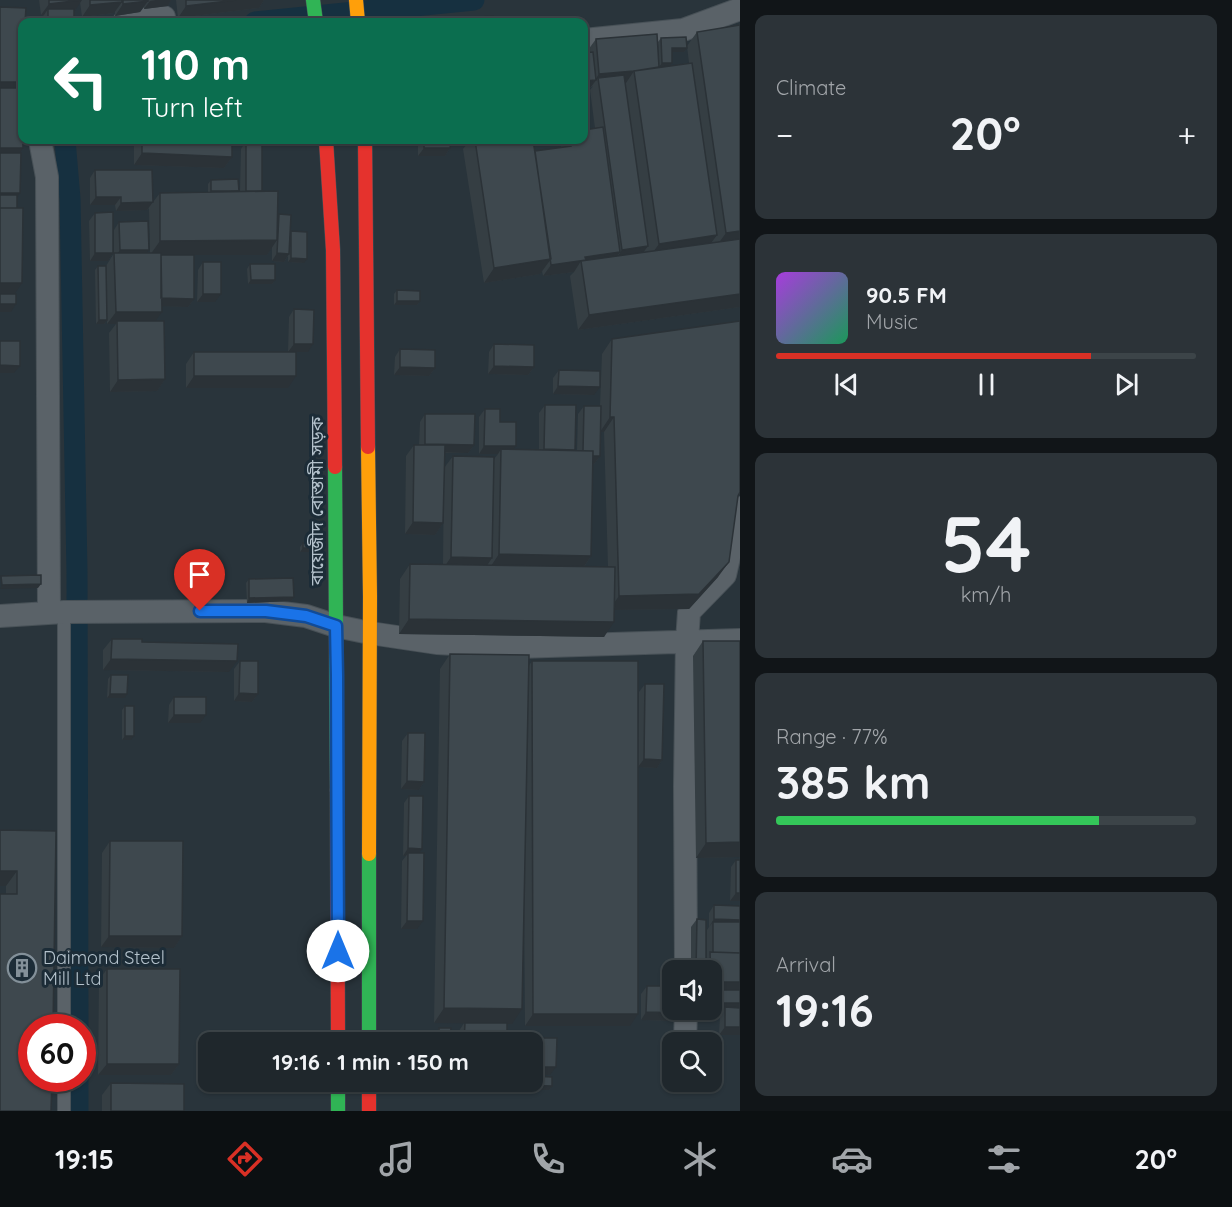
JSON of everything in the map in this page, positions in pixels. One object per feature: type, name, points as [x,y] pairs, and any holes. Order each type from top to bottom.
[{"type":"main road","points":[[313,0],[315,18]]},
{"type":"main road","points":[[356,0],[358,18]]},
{"type":"main road","name":"বায়েজীদ বোস্তামী সড়ক","points":[[326,144],[333,250],[338,1032]]},
{"type":"main road","points":[[364,144],[370,633],[369,1032]]},
{"type":"main road","points":[[338,1092],[338,1111]]},
{"type":"main road","points":[[369,1092],[369,1111]]},
{"type":"street","points":[[588,40],[682,30],[740,9]]},
{"type":"street","points":[[41,144],[47,177],[57,613]]},
{"type":"street","points":[[686,960],[685,786],[689,612],[725,575],[739,519]]},
{"type":"street","points":[[0,616],[90,612],[266,611],[306,616],[336,626],[370,633],[437,643],[517,647],[740,640]]},
{"type":"lane","points":[[57,613],[64,1014]]},
{"type":"lane","points":[[64,1092],[64,1111]]},
{"type":"building","points":[[49,0],[81,0],[49,4]]},
{"type":"building","points":[[90,0],[122,0],[122,2],[90,5]]},
{"type":"building","points":[[123,0],[148,0],[148,1],[123,4]]},
{"type":"building","points":[[186,0],[236,0],[186,6]]},
{"type":"building","points":[[0,7],[26,8],[25,18],[18,18],[18,82],[0,82]]},
{"type":"building","points":[[48,9],[74,9],[74,18],[48,18]]},
{"type":"building","points":[[493,16],[493,18],[467,18]]},
{"type":"building","points":[[740,25],[740,231],[726,233],[697,32]]},
{"type":"building","points":[[657,34],[659,67],[599,74],[596,39]]},
{"type":"building","points":[[686,37],[687,48],[672,48],[672,63],[662,63],[661,38]]},
{"type":"building","points":[[593,52],[596,80],[588,81],[588,53]]},
{"type":"building","points":[[692,63],[717,235],[659,244],[634,71]]},
{"type":"building","points":[[624,75],[648,246],[622,250],[598,78]]},
{"type":"building","points":[[0,88],[18,88],[18,144],[23,144],[23,148],[0,148]]},
{"type":"building","points":[[603,127],[620,252],[551,265],[535,151],[571,146],[571,144],[588,144],[588,129]]},
{"type":"building","points":[[142,144],[232,144],[232,157],[142,153]]},
{"type":"building","points":[[246,144],[262,144],[262,191],[246,191]]},
{"type":"building","points":[[424,144],[450,144],[450,148],[424,148]]},
{"type":"building","points":[[476,144],[534,144],[551,259],[494,268]]},
{"type":"building","points":[[0,153],[21,153],[20,193],[0,193]]},
{"type":"building","points":[[95,170],[152,170],[153,202],[121,203],[121,197],[96,197]]},
{"type":"building","points":[[238,179],[239,191],[211,191],[211,180]]},
{"type":"building","points":[[278,191],[277,240],[160,241],[160,193]]},
{"type":"building","points":[[0,195],[17,195],[17,208],[0,208]]},
{"type":"building","points":[[0,208],[23,208],[22,283],[0,283]]},
{"type":"building","points":[[113,212],[113,253],[95,253],[95,213]]},
{"type":"building","points":[[279,214],[291,215],[289,254],[277,253]]},
{"type":"building","points":[[148,221],[149,250],[120,250],[119,222]]},
{"type":"building","points":[[291,231],[307,232],[307,259],[291,258]]},
{"type":"building","points":[[740,239],[740,294],[589,315],[581,261]]},
{"type":"building","points":[[114,253],[161,253],[162,312],[116,312]]},
{"type":"building","points":[[161,255],[194,255],[194,299],[161,298]]},
{"type":"building","points":[[203,262],[221,262],[221,294],[203,294]]},
{"type":"building","points":[[250,264],[275,264],[275,280],[251,280]]},
{"type":"building","points":[[98,266],[106,266],[107,320],[99,320]]},
{"type":"building","points":[[397,290],[420,291],[420,301],[397,301]]},
{"type":"building","points":[[0,294],[16,294],[16,304],[0,304]]},
{"type":"building","points":[[294,309],[314,310],[313,344],[294,344]]},
{"type":"building","points":[[117,321],[164,321],[165,379],[118,380]]},
{"type":"building","points":[[740,321],[740,492],[729,562],[699,594],[619,596],[614,417],[610,417],[612,339]]},
{"type":"building","points":[[0,341],[20,341],[20,366],[0,365]]},
{"type":"building","points":[[494,344],[534,345],[534,367],[494,366]]},
{"type":"building","points":[[400,349],[435,350],[435,368],[400,367]]},
{"type":"building","points":[[194,352],[296,352],[296,376],[194,376]]},
{"type":"building","points":[[559,370],[600,371],[600,387],[558,386]]},
{"type":"building","points":[[545,405],[576,405],[575,450],[544,449]]},
{"type":"building","points":[[584,406],[601,406],[600,456],[593,456],[593,451],[583,451]]},
{"type":"building","points":[[485,409],[500,409],[500,422],[516,422],[516,446],[484,446]]},
{"type":"building","points":[[425,414],[475,414],[474,445],[425,444]]},
{"type":"building","points":[[414,445],[445,445],[443,523],[413,522]]},
{"type":"building","points":[[501,449],[593,451],[591,556],[499,554]]},
{"type":"building","points":[[453,456],[494,457],[492,558],[451,557]]},
{"type":"building","points":[[320,541],[322,547],[317,549],[315,543]]},
{"type":"building","points":[[303,543],[312,543],[312,548],[303,548]]},
{"type":"building","points":[[317,551],[323,551],[324,565],[317,566]]},
{"type":"building","points":[[410,564],[615,567],[614,622],[409,619]]},
{"type":"building","points":[[41,575],[41,584],[2,585],[1,576]]},
{"type":"building","points":[[293,578],[294,597],[249,598],[249,579]]},
{"type":"building","points":[[112,639],[142,639],[142,642],[238,644],[237,661],[111,659]]},
{"type":"building","points":[[703,641],[740,641],[740,842],[706,843]]},
{"type":"building","points":[[450,654],[529,655],[522,1009],[444,1008]]},
{"type":"building","points":[[240,661],[258,661],[258,694],[239,693]]},
{"type":"building","points":[[532,661],[638,661],[638,1014],[533,1014]]},
{"type":"building","points":[[111,675],[128,675],[127,694],[110,694]]},
{"type":"building","points":[[645,684],[664,684],[662,760],[644,759]]},
{"type":"building","points":[[174,697],[206,697],[206,715],[174,715]]},
{"type":"building","points":[[125,706],[134,706],[134,736],[125,736]]},
{"type":"building","points":[[408,733],[425,733],[424,782],[407,781]]},
{"type":"building","points":[[409,796],[423,796],[422,849],[408,848]]},
{"type":"building","name":"Daimond Steel Mill Ltd","points":[[0,830],[56,831],[53,1014],[18,1014],[18,1092],[52,1092],[51,1111],[0,1111],[0,894],[17,894],[17,871],[0,871]]},
{"type":"building","points":[[110,841],[183,841],[182,936],[109,936]]},
{"type":"building","points":[[408,853],[424,853],[423,921],[407,921]]},
{"type":"building","points":[[736,860],[740,860],[740,893],[736,893]]},
{"type":"building","points":[[714,905],[740,906],[740,920],[714,919]]},
{"type":"building","points":[[697,919],[706,920],[706,960],[696,960]]},
{"type":"building","points":[[713,922],[740,922],[740,953],[713,952]]},
{"type":"building","points":[[710,952],[740,953],[740,982],[722,982],[722,960],[710,960]]},
{"type":"building","points":[[107,969],[180,969],[179,1064],[107,1064]]},
{"type":"building","points":[[647,986],[662,986],[662,1012],[646,1012]]},
{"type":"building","points":[[722,990],[740,990],[740,1003],[722,1003]]},
{"type":"building","points":[[725,1007],[740,1008],[740,1027],[725,1027]]},
{"type":"building","points":[[465,1023],[507,1023],[507,1032],[465,1032]]},
{"type":"building","points":[[439,1028],[451,1028],[451,1032],[439,1032]]},
{"type":"building","points":[[543,1038],[557,1038],[556,1067],[543,1067]]},
{"type":"building","points":[[543,1077],[552,1077],[552,1086],[543,1086]]},
{"type":"building","points":[[111,1083],[184,1084],[184,1111],[111,1111]]},
{"type":"waterway","points":[[295,18],[474,0]]},
{"type":"waterway","points":[[65,144],[70,199],[77,572],[78,1014]]},
{"type":"waterway","points":[[78,1092],[78,1111]]},
{"type":"traffic: fast","points":[[313,0],[315,18]]},
{"type":"traffic: fast","points":[[335,467],[337,790]]},
{"type":"traffic: fast","points":[[369,854],[369,1032]]},
{"type":"traffic: fast","points":[[338,1092],[338,1111]]},
{"type":"traffic: slow","points":[[356,0],[358,18]]},
{"type":"traffic: slow","points":[[368,447],[369,854]]},
{"type":"traffic: jam","points":[[326,144],[333,250],[335,467]]},
{"type":"traffic: jam","points":[[365,144],[368,447]]},
{"type":"traffic: jam","points":[[337,790],[338,1032]]},
{"type":"traffic: jam","points":[[369,1092],[369,1111]]},
{"type":"place","name":"Daimond Steel Mill Ltd","points":[[22,968]]},
{"type":"route","points":[[200,611],[266,611],[306,616],[336,626],[338,951]]}]
